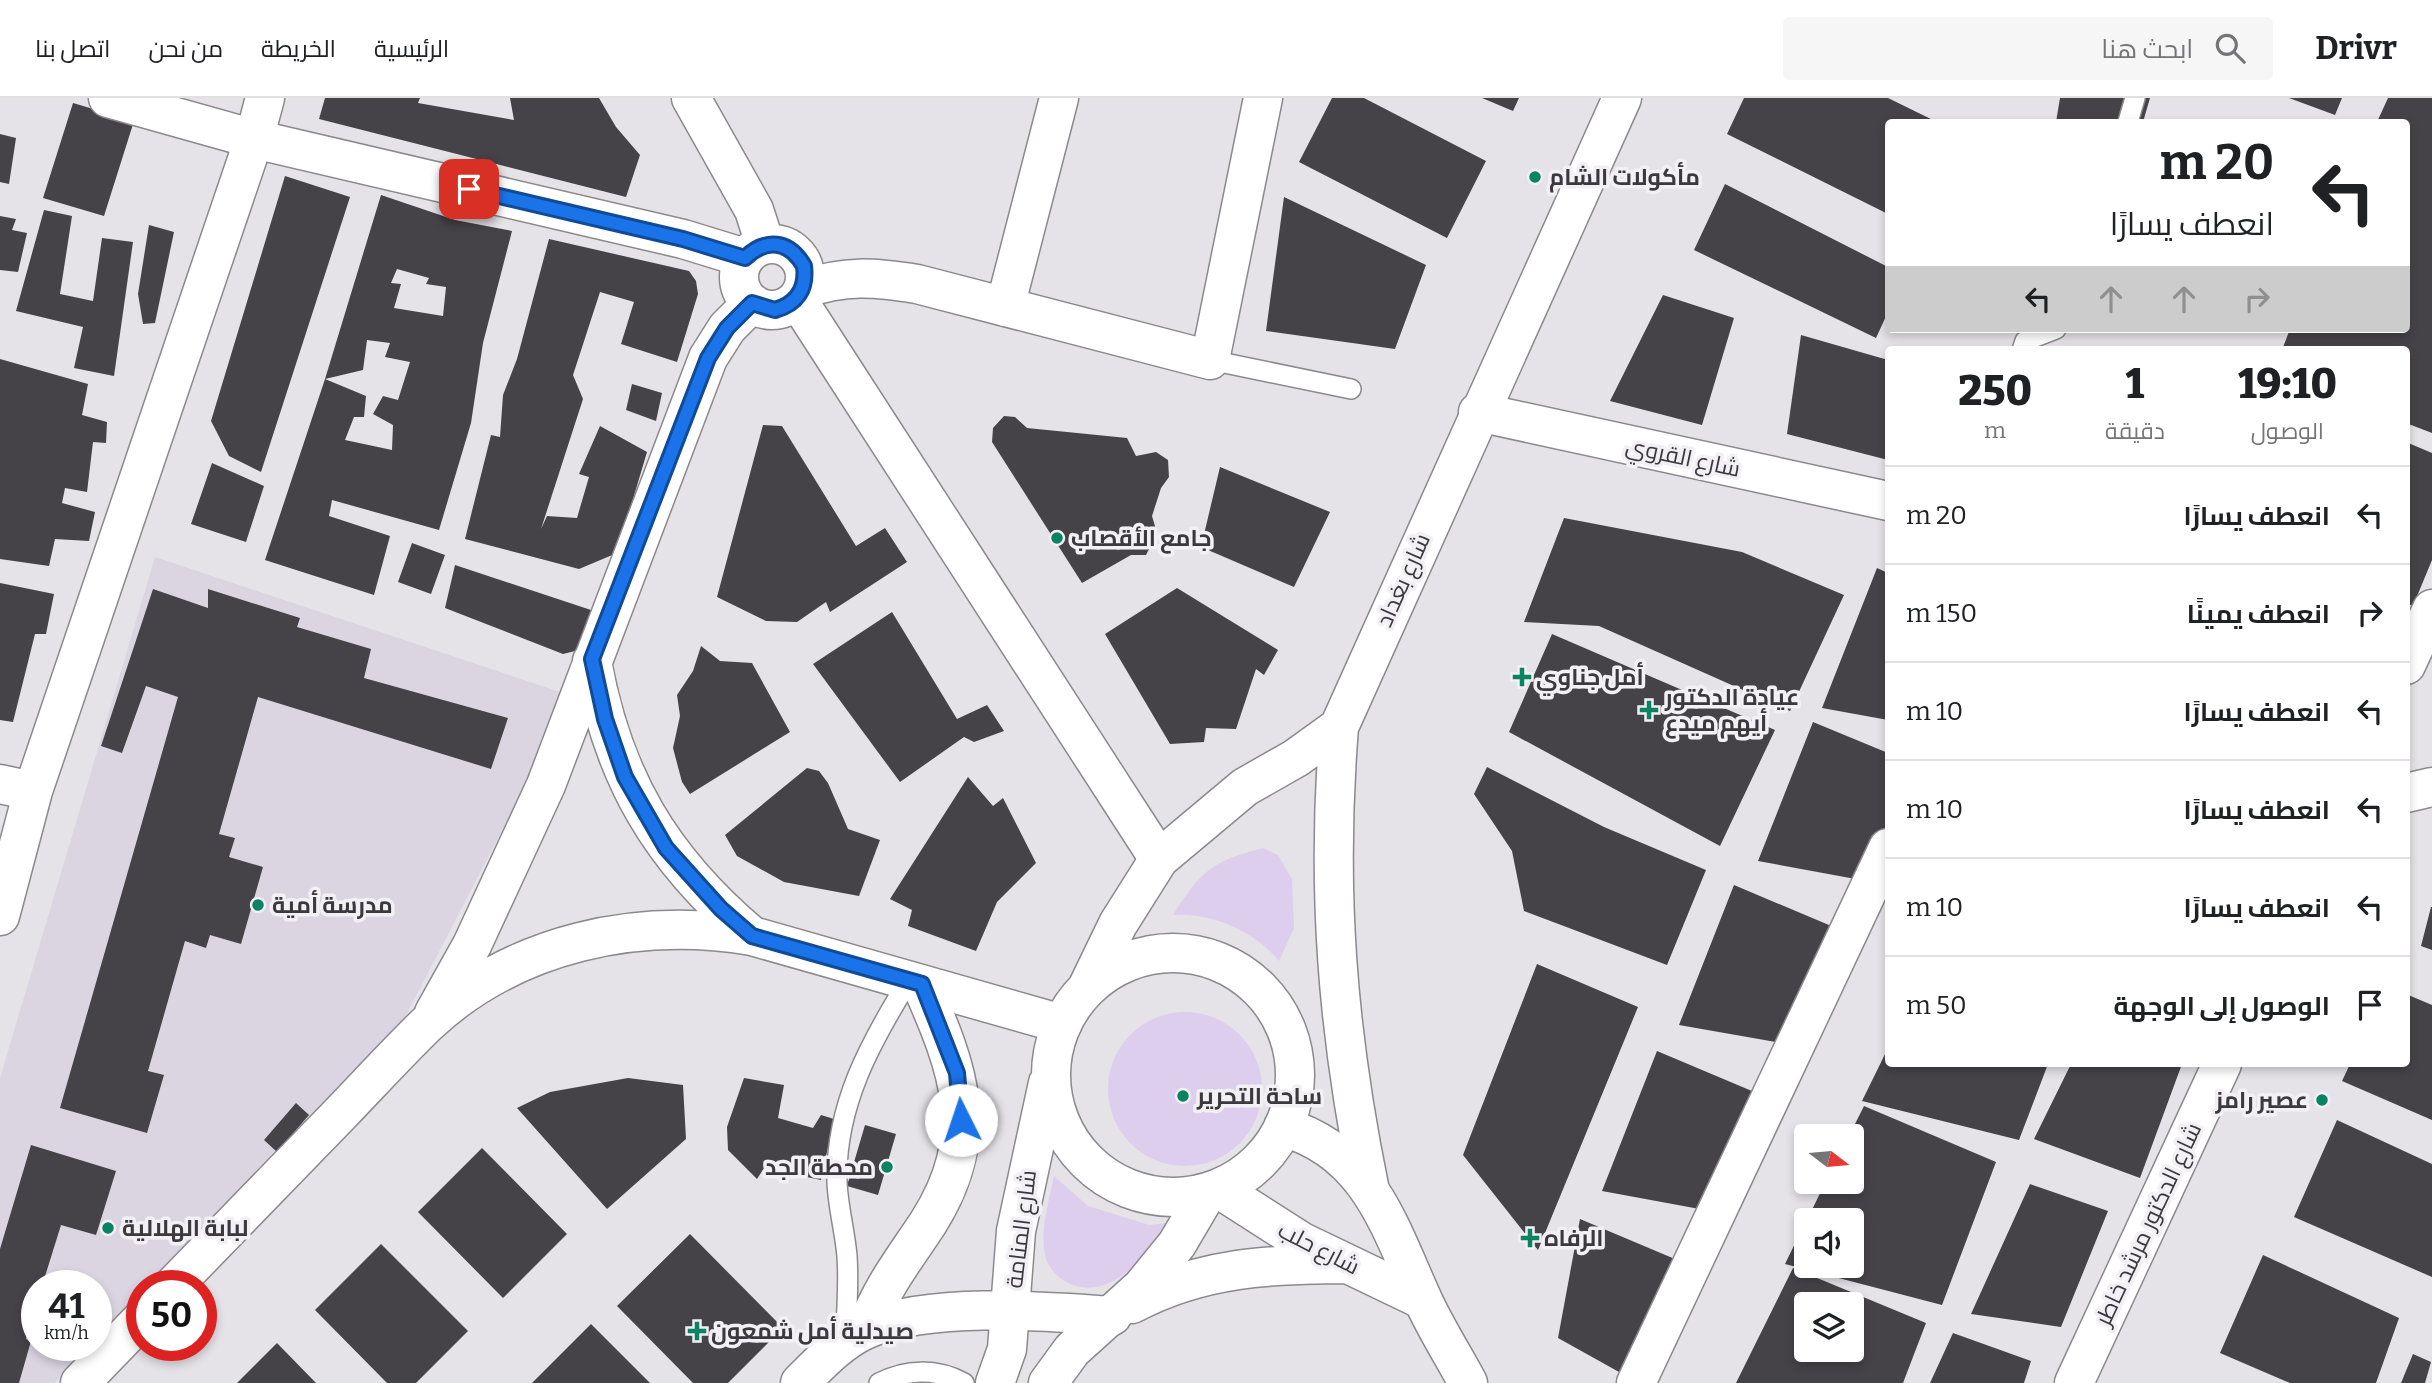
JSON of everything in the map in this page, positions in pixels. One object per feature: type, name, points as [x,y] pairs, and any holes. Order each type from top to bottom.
[{"type":"main road","points":[[108,98],[254,139],[683,239],[755,251],[789,248],[804,266],[800,294],[1159,859]]},
{"type":"main road","points":[[0,916],[16,788],[254,139],[265,98]]},
{"type":"main road","points":[[691,98],[754,210],[755,251],[740,282],[752,303],[775,310],[800,294],[832,279],[869,276],[1004,307],[1210,360],[1263,98]]},
{"type":"main road","points":[[1004,307],[1059,98]]},
{"type":"main road","name":"شارع بغداد","points":[[1088,986],[1118,924],[1159,859],[1245,788],[1296,758],[1339,726],[1478,412],[1622,98]]},
{"type":"main road","points":[[429,1023],[511,866],[546,785],[708,358],[727,328],[752,303]]},
{"type":"main road","name":"شارع القروي","points":[[1478,412],[1885,500]]},
{"type":"main road","points":[[2410,652],[2422,613]]},
{"type":"main road","points":[[592,659],[610,739],[644,813],[692,880],[752,936]]},
{"type":"main road","points":[[1339,726],[1332,860],[1335,953],[1345,1059],[1370,1191]]},
{"type":"main road","points":[[2410,792],[2432,787]]},
{"type":"main road","points":[[1636,1383],[1885,854]]},
{"type":"main road","points":[[189,1270],[429,1023],[504,971],[542,953],[583,940],[625,931],[667,928],[710,929],[752,936],[1062,1024]]},
{"type":"main road","points":[[1164,952],[1219,961],[1244,975],[1265,994],[1281,1017],[1291,1043],[1295,1071],[1293,1100],[1283,1127],[1268,1153],[1245,1174],[1213,1191],[1174,1198],[1143,1194],[1112,1182],[1087,1163],[1067,1137],[1055,1107],[1050,1074],[1053,1048],[1062,1024],[1088,986],[1110,969],[1136,957],[1164,952]]},
{"type":"main road","points":[[800,1383],[855,1336],[891,1273],[943,1197],[954,1167],[960,1136],[961,1104],[957,1073],[915,982]]},
{"type":"main road","name":"شارع الدكتور مرشد خاطر","points":[[2074,1383],[2221,1067]]},
{"type":"main road","name":"شارع المنامة","points":[[995,1383],[1007,1349],[1016,1231],[1050,1074]]},
{"type":"main road","points":[[1283,1127],[1315,1138],[1343,1156],[1370,1191],[1406,1260],[1423,1300],[1468,1383]]},
{"type":"main road","points":[[1048,1383],[1072,1350],[1142,1287],[1177,1244],[1213,1191]]},
{"type":"main road","name":"شارع حلب","points":[[1213,1191],[1291,1236],[1423,1300]]},
{"type":"main road","points":[[855,1336],[900,1319],[1011,1309],[1112,1315],[1153,1293],[1197,1277],[1242,1267],[1348,1264]]},
{"type":"main road","points":[[79,1383],[126,1335]]},
{"type":"lane","points":[[2129,119],[2135,98]]},
{"type":"lane","points":[[2023,346],[2025,341],[2046,333]]},
{"type":"lane","points":[[1210,360],[1351,389]]},
{"type":"lane","points":[[855,1336],[848,1296],[847,1258],[837,1183],[839,1141],[848,1100],[862,1061],[915,982]]},
{"type":"lane","points":[[879,1383],[908,1372],[944,1374],[964,1383]]},
{"type":"shaded area","name":"مدرسة أمية","points":[[155,557],[563,693],[525,786],[401,1025],[171,1270],[126,1270],[126,1314],[112,1328],[112,1270],[21,1270],[21,1361],[77,1361],[54,1383],[0,1383],[0,1078]]},
{"type":"shaded area","points":[[1263,848],[1278,855],[1292,879],[1294,928],[1279,961],[1245,932],[1217,920],[1173,915],[1209,870],[1231,858]]},
{"type":"shaded area","name":"ساحة التحرير","points":[[1185,1012],[1214,1018],[1240,1034],[1256,1060],[1262,1089],[1256,1118],[1240,1144],[1214,1160],[1185,1166],[1156,1160],[1130,1144],[1114,1118],[1108,1089],[1114,1060],[1130,1034],[1156,1018]]},
{"type":"shaded area","points":[[1054,1176],[1088,1206],[1149,1225],[1168,1223],[1149,1250],[1124,1274],[1110,1283],[1079,1287],[1057,1275],[1049,1266],[1045,1255],[1044,1225]]},
{"type":"building","points":[[325,98],[420,98],[418,103],[514,120],[510,98],[599,98],[616,127],[640,155],[626,197],[319,119]]},
{"type":"building","points":[[1332,98],[1364,98],[1486,161],[1447,238],[1299,162]]},
{"type":"building","points":[[1482,98],[1519,98],[1513,111]]},
{"type":"building","points":[[1744,98],[1888,98],[1931,119],[1885,119],[1885,213],[1727,134]]},
{"type":"building","points":[[2060,98],[2150,98],[2144,119],[2056,119]]},
{"type":"building","points":[[2289,98],[2342,98],[2335,115]]},
{"type":"building","points":[[2388,98],[2432,98],[2432,433],[2410,425],[2410,346],[2284,346],[2288,333],[2410,333],[2410,119],[2378,119]]},
{"type":"building","points":[[73,103],[134,121],[104,216],[43,198]]},
{"type":"building","points":[[0,134],[16,138],[9,184],[0,182]]},
{"type":"building","points":[[285,176],[350,197],[261,472],[229,456],[211,421]]},
{"type":"building","points":[[1725,184],[1885,265],[1885,318],[1876,338],[1694,250]]},
{"type":"building","points":[[381,195],[455,220],[512,231],[483,343],[471,423],[439,530],[332,500],[329,516],[390,536],[374,595],[265,560],[325,379]],"holes":[[[397,269],[429,278],[426,284],[446,287],[443,316],[394,308],[401,284],[391,283]],[[367,340],[390,343],[385,357],[410,362],[398,400],[383,396],[373,414],[393,425],[392,450],[345,440],[354,417],[364,417],[366,396],[325,379],[363,370]]]},
{"type":"building","points":[[1284,197],[1426,265],[1395,349],[1266,331]]},
{"type":"building","points":[[44,210],[72,216],[60,294],[93,301],[102,238],[133,242],[114,376],[74,368],[83,327],[16,311]]},
{"type":"building","points":[[0,216],[16,219],[12,230],[27,233],[18,272],[0,270]]},
{"type":"building","points":[[149,225],[174,232],[155,323],[143,324],[138,294]]},
{"type":"building","points":[[549,239],[689,271],[696,281],[698,294],[677,362],[621,344],[634,302],[600,292],[573,375],[583,399],[541,529],[547,516],[577,518],[589,477],[579,474],[600,426],[647,452],[617,553],[579,569],[465,539],[491,435],[500,437],[503,395],[517,359]]},
{"type":"building","points":[[1663,295],[1734,318],[1702,425],[1610,401]]},
{"type":"building","points":[[1801,335],[1885,359],[1885,459],[1787,434]]},
{"type":"building","points":[[0,359],[88,384],[82,415],[107,422],[106,443],[93,442],[87,492],[65,488],[62,503],[95,512],[89,541],[55,539],[49,566],[0,559]]},
{"type":"building","points":[[632,384],[662,393],[656,421],[626,410]]},
{"type":"building","points":[[1004,416],[1015,417],[1027,428],[1127,438],[1136,456],[1156,452],[1168,460],[1169,477],[1161,488],[1152,516],[1157,533],[1146,555],[1131,555],[1082,583],[992,442],[993,428]]},
{"type":"building","points":[[763,425],[782,426],[856,546],[885,528],[907,562],[830,612],[826,602],[797,622],[766,621],[717,597]]},
{"type":"building","points":[[2410,444],[2432,453],[2432,560],[2413,606],[2410,605]]},
{"type":"building","points":[[212,463],[264,486],[246,542],[191,524]]},
{"type":"building","points":[[1220,467],[1330,512],[1294,587],[1201,547]]},
{"type":"building","points":[[1564,518],[1742,552],[1844,595],[1790,711],[1599,626],[1524,622]]},
{"type":"building","points":[[412,543],[445,555],[431,594],[398,582]]},
{"type":"building","points":[[455,565],[597,612],[587,648],[563,654],[445,608]]},
{"type":"building","points":[[1877,568],[1885,572],[1885,719],[1822,708]]},
{"type":"building","points":[[0,583],[54,594],[46,634],[35,634],[13,722],[0,720]]},
{"type":"building","points":[[1177,588],[1278,650],[1264,675],[1256,669],[1236,729],[1206,728],[1204,742],[1170,744],[1105,634]]},
{"type":"building","points":[[153,589],[208,608],[208,589],[300,618],[297,627],[371,649],[364,678],[508,718],[491,769],[258,697],[219,834],[235,838],[229,857],[263,867],[241,944],[210,935],[206,948],[185,941],[148,1071],[164,1075],[147,1133],[60,1108],[178,697],[146,686],[122,753],[101,746]]},
{"type":"building","points":[[892,612],[957,719],[987,705],[1004,731],[974,742],[964,737],[900,782],[813,664]]},
{"type":"building","points":[[1552,634],[1775,730],[1720,846],[1509,732]]},
{"type":"building","points":[[701,646],[720,661],[752,663],[790,732],[690,794],[682,782],[673,748],[680,716],[677,695],[693,671]]},
{"type":"building","points":[[1813,722],[1885,752],[1885,828],[1861,880],[1758,861]]},
{"type":"building","points":[[1487,767],[1604,827],[1706,870],[1667,965],[1524,911],[1512,851],[1474,794]]},
{"type":"building","points":[[807,768],[819,771],[828,783],[848,829],[880,840],[859,896],[784,882],[737,856],[725,835]]},
{"type":"building","points":[[968,777],[993,806],[1003,798],[1036,863],[997,902],[976,951],[908,926],[912,910],[890,899]]},
{"type":"building","points":[[1734,885],[1836,928],[1781,1043],[1679,1025]]},
{"type":"building","points":[[2432,907],[2432,950],[2421,946]]},
{"type":"building","points":[[1537,964],[1638,1007],[1538,1250],[1463,1155]]},
{"type":"building","points":[[2410,996],[2432,1005],[2432,1120],[2342,1081],[2349,1067],[2410,1067]]},
{"type":"building","points":[[1657,1051],[1759,1094],[1705,1210],[1602,1191]]},
{"type":"building","points":[[1885,1054],[1885,1067],[2047,1067],[2019,1140],[1862,1101]]},
{"type":"building","points":[[2070,1067],[2181,1067],[2140,1178],[2034,1139]]},
{"type":"building","points":[[628,1078],[683,1085],[686,1139],[607,1209],[517,1108],[550,1092]]},
{"type":"building","points":[[744,1078],[784,1085],[778,1118],[813,1128],[821,1115],[834,1119],[821,1180],[764,1168],[757,1179],[728,1150],[727,1127]]},
{"type":"building","points":[[296,1103],[309,1115],[277,1152],[264,1140]]},
{"type":"building","points":[[1864,1106],[1996,1162],[1942,1305],[1839,1278],[1864,1278],[1864,1208],[1813,1208],[1820,1194],[1864,1194],[1864,1124],[1855,1124]]},
{"type":"building","points":[[2337,1120],[2432,1164],[2432,1277],[2294,1217]]},
{"type":"building","points":[[865,1125],[896,1134],[878,1195],[847,1186]]},
{"type":"building","points":[[31,1145],[116,1171],[96,1235],[61,1225],[47,1270],[21,1270],[21,1361],[25,1361],[19,1383],[0,1383],[0,1249]]},
{"type":"building","points":[[482,1148],[567,1234],[503,1298],[418,1212]]},
{"type":"building","points":[[2030,1184],[2108,1211],[2061,1327],[1971,1314]]},
{"type":"building","points":[[1580,1219],[1682,1262],[1628,1377],[1558,1338]]},
{"type":"building","points":[[690,1234],[783,1328],[728,1383],[693,1383],[617,1306]]},
{"type":"building","points":[[381,1244],[468,1331],[416,1383],[387,1383],[315,1310]]},
{"type":"building","points":[[1794,1246],[1794,1266],[1785,1264]]},
{"type":"building","points":[[2263,1255],[2399,1318],[2376,1383],[2290,1383],[2220,1353]]},
{"type":"building","points":[[1793,1268],[1794,1278],[1817,1278],[1851,1292],[1794,1292],[1794,1362],[1864,1362],[1864,1297],[1926,1323],[1903,1383],[1736,1383]]},
{"type":"building","points":[[591,1324],[650,1383],[532,1383]]},
{"type":"building","points":[[1953,1333],[2031,1361],[2024,1383],[1930,1383]]},
{"type":"building","points":[[277,1343],[316,1383],[237,1383]]},
{"type":"building","points":[[2413,1354],[2431,1362],[2425,1383],[2401,1383]]},
{"type":"place","name":"مأكولات الشام","points":[[1535,177]]},
{"type":"place","name":"جامع الأقصاب","points":[[1057,538]]},
{"type":"place","name":"أمل جناوي","points":[[1522,677]]},
{"type":"place","name":"عيادة الدكتور أيهم ميدع","points":[[1649,710]]},
{"type":"place","name":"مدرسة أمية","points":[[258,905]]},
{"type":"place","name":"ساحة التحرير","points":[[1183,1096]]},
{"type":"place","name":"عصير رامز","points":[[2322,1100]]},
{"type":"place","name":"محطة الجد","points":[[887,1167]]},
{"type":"place","name":"لبابة الهلالية","points":[[108,1228]]},
{"type":"place","name":"الرفاه","points":[[1530,1238]]},
{"type":"place","name":"صيدلية أمل شمعون","points":[[697,1331]]},
{"type":"route","points":[[469,189],[704,244],[745,258],[754,249],[765,244],[777,244],[789,248],[804,266],[806,278],[796,299],[787,307],[775,310],[763,309],[752,303],[738,314],[708,358],[592,659],[599,699],[610,739],[625,777],[644,813],[666,848],[692,880],[721,909],[752,936],[922,984],[957,1073],[961,1120]]}]
